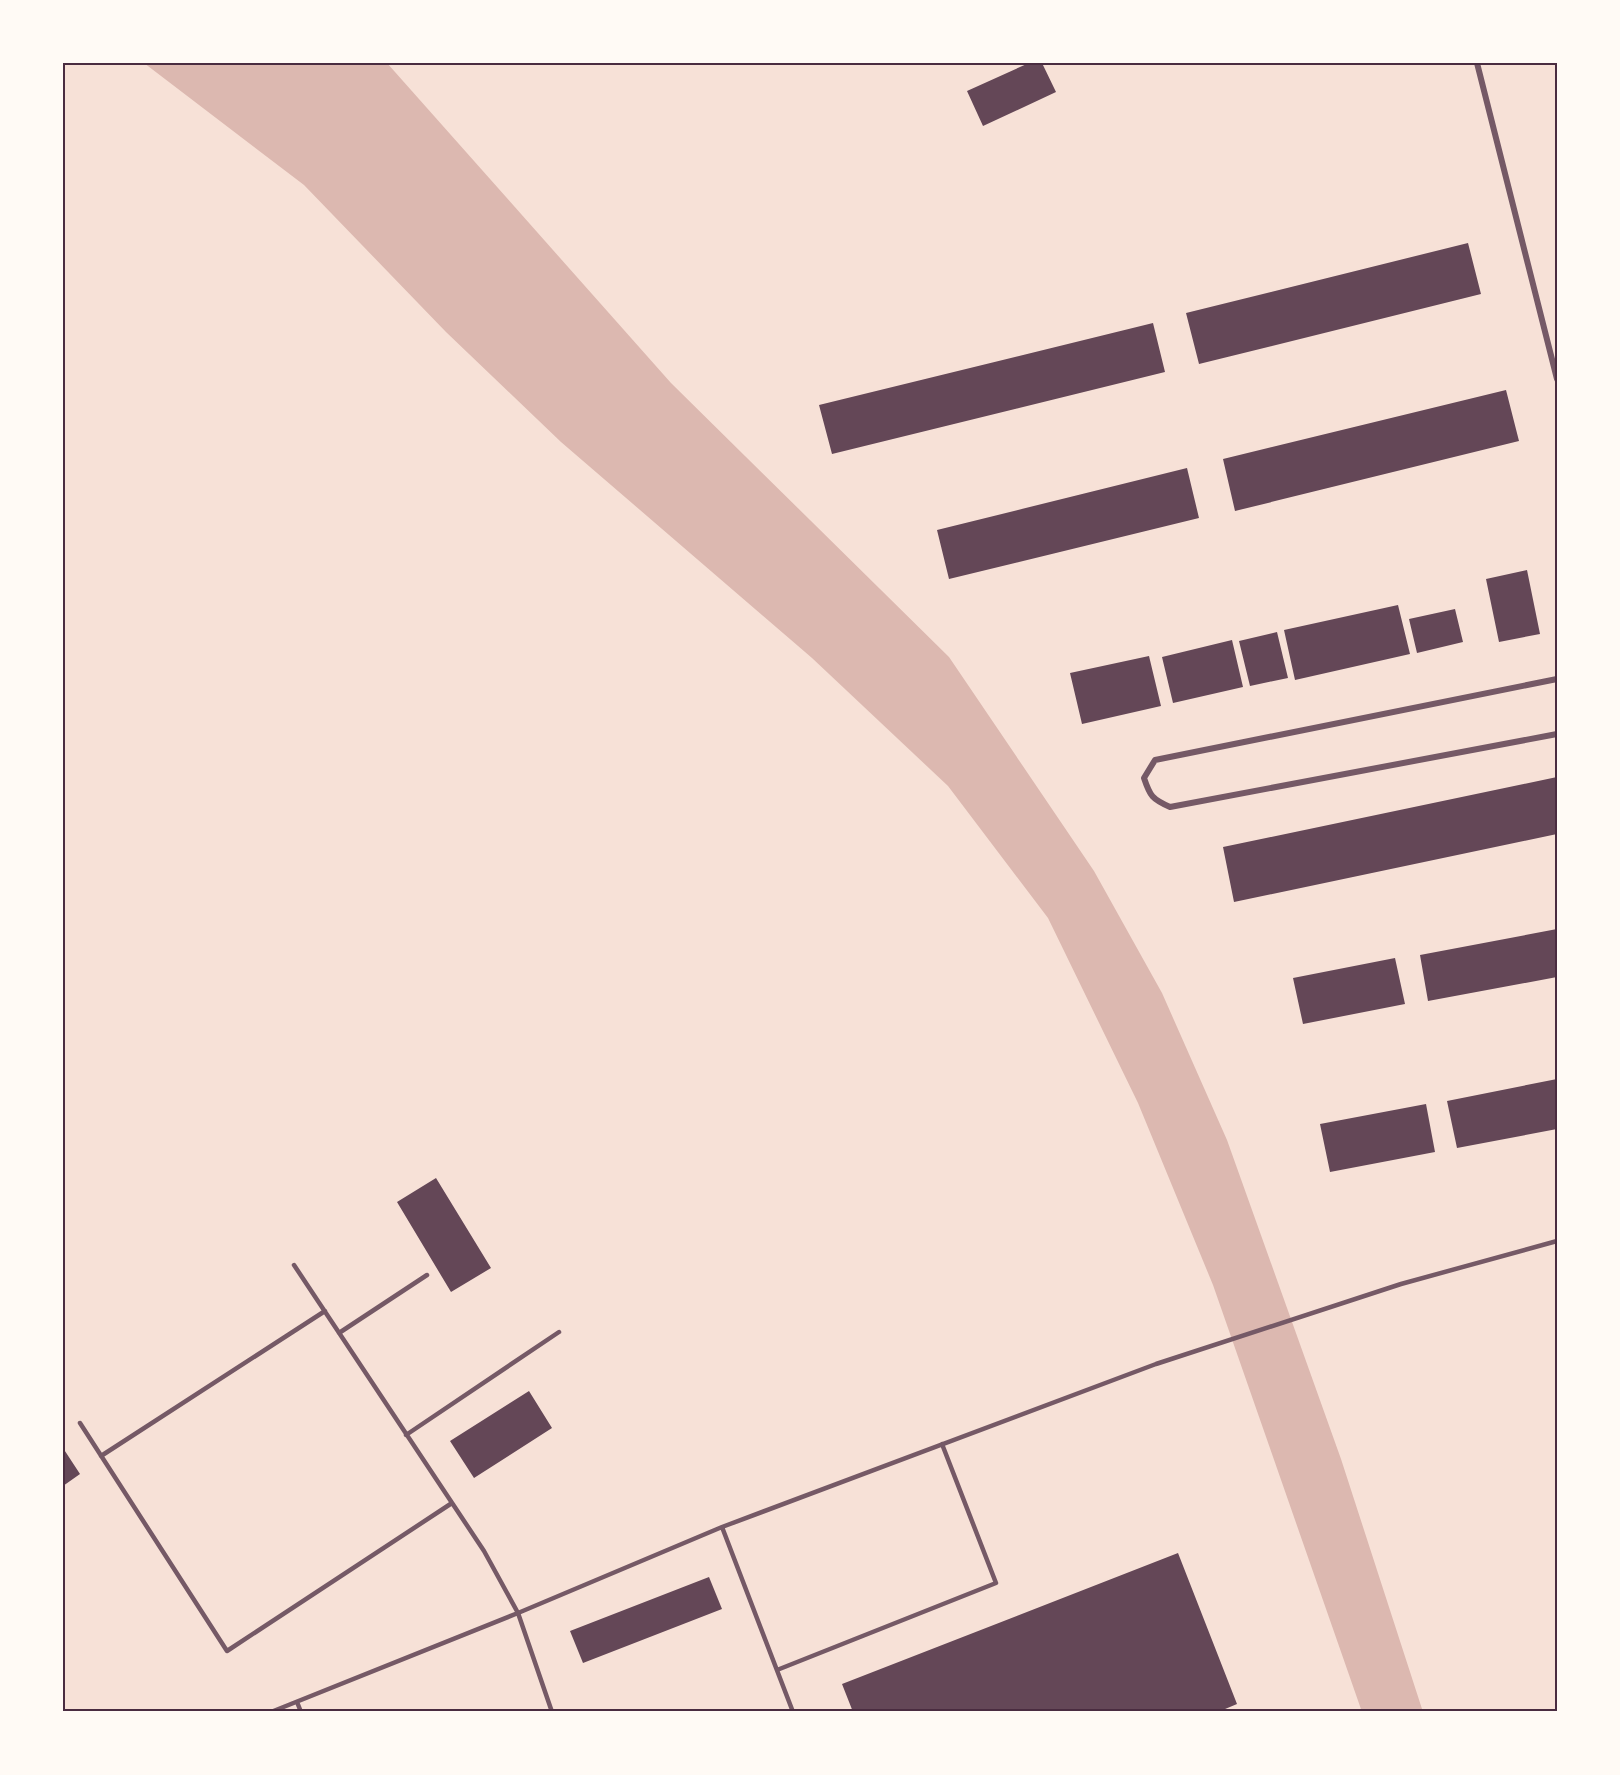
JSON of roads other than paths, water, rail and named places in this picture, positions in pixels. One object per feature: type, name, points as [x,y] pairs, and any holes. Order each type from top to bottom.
[{"type":"street","points":[[1477,63],[1557,379]]},
{"type":"street","points":[[1557,679],[1155,760],[1144,778],[1149,794],[1156,801],[1170,807],[1557,734]]},
{"type":"lane","points":[[271,1712],[518,1613],[722,1527],[1168,1360],[1401,1284],[1557,1241]]},
{"type":"lane","points":[[294,1265],[484,1551],[518,1613],[552,1712]]},
{"type":"lane","points":[[339,1333],[427,1275]]},
{"type":"lane","points":[[101,1456],[325,1311]]},
{"type":"lane","points":[[406,1435],[559,1332]]},
{"type":"lane","points":[[80,1423],[227,1651],[452,1503]]},
{"type":"lane","points":[[777,1670],[996,1583],[942,1444]]},
{"type":"lane","points":[[722,1527],[793,1712]]},
{"type":"lane","points":[[297,1702],[301,1712]]}]
